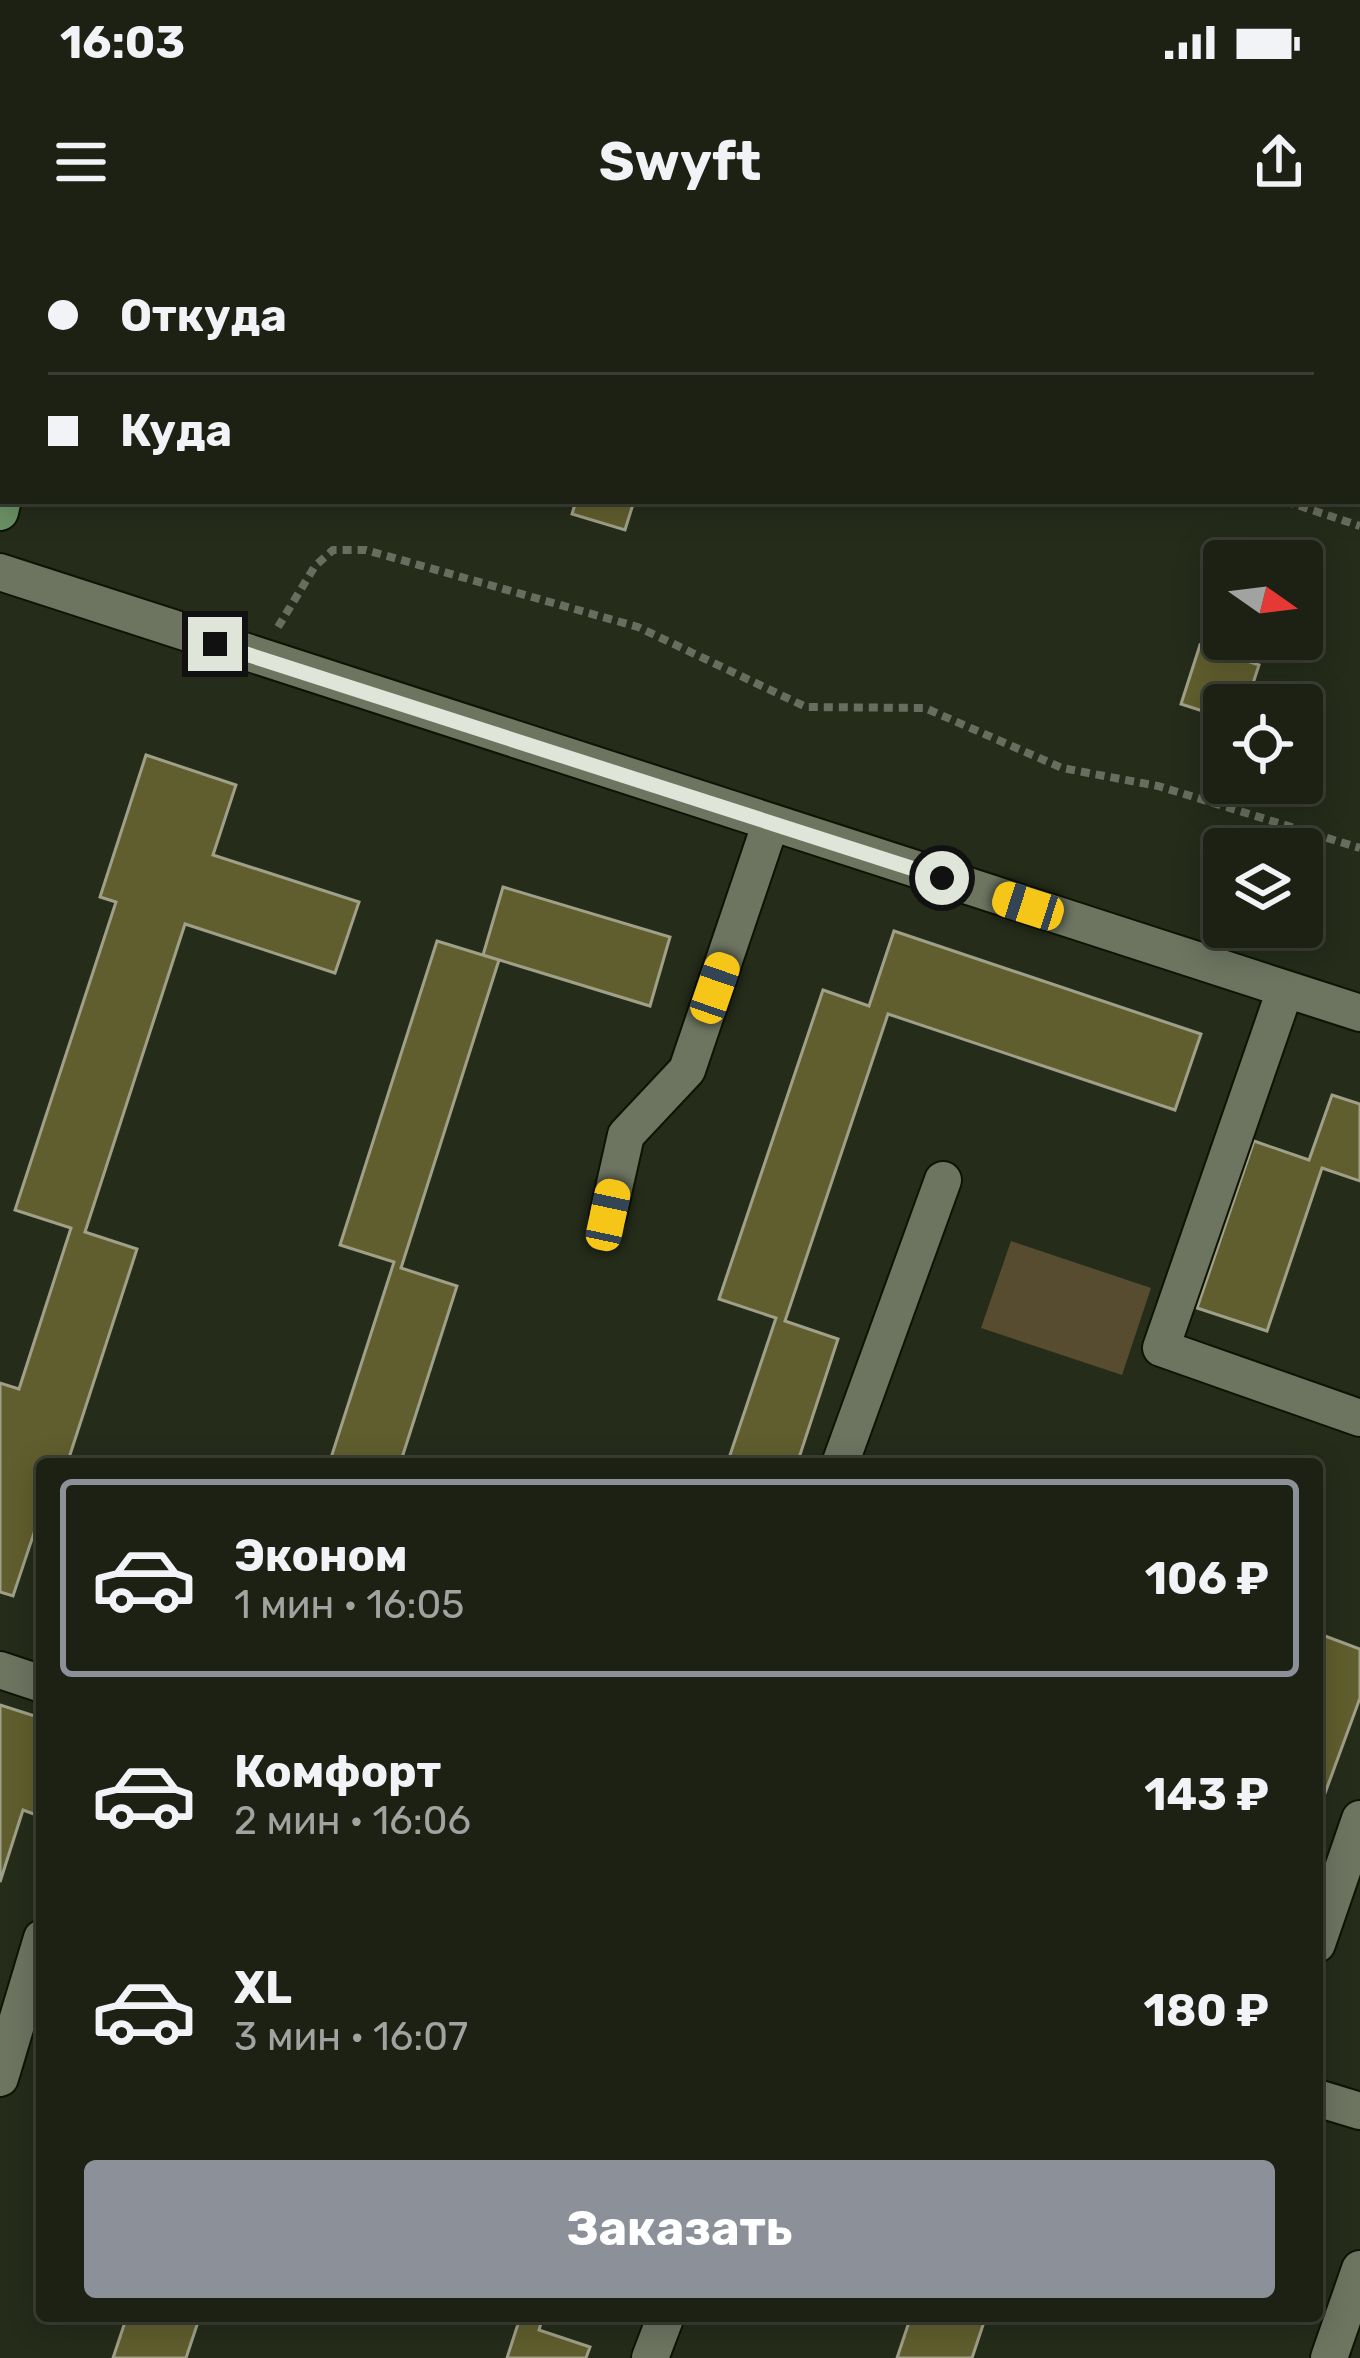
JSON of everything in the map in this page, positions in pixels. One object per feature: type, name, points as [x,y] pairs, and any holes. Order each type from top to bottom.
[{"type":"street","points":[[0,572],[1360,1013]]},
{"type":"street","points":[[608,1215],[626,1135],[687,1070],[771,822]]},
{"type":"street","points":[[1285,990],[1161,1348],[1360,1418]]},
{"type":"street","points":[[843,1458],[944,1180]]},
{"type":"street","points":[[0,1670],[36,1682]]},
{"type":"street","points":[[1323,1927],[1360,1820]]},
{"type":"street","points":[[0,2078],[36,1958]]},
{"type":"street","points":[[1323,2100],[1360,2110]]},
{"type":"street","points":[[1329,2358],[1360,2270]]},
{"type":"street","points":[[650,2358],[664,2322]]},
{"type":"path","points":[[1294,504],[1360,526]]},
{"type":"path","points":[[259,659],[316,566],[333,550],[366,550],[638,627],[806,707],[925,708],[1062,768],[1158,787],[1360,848]]},
{"type":"shaded area","points":[[1011,1241],[1151,1288],[1122,1375],[981,1328]]},
{"type":"building","points":[[575,504],[633,504],[625,530],[572,514]]},
{"type":"building","points":[[1200,645],[1203,660],[1244,660],[1259,665],[1253,684],[1203,684],[1203,711],[1181,704]]},
{"type":"building","points":[[146,755],[236,785],[213,855],[359,902],[335,973],[185,924],[85,1232],[137,1249],[69,1458],[36,1458],[36,1527],[13,1596],[0,1592],[0,1383],[19,1389],[71,1228],[15,1210],[116,902],[100,897]]},
{"type":"building","points":[[503,887],[670,937],[650,1006],[483,955]]},
{"type":"building","points":[[894,931],[1201,1034],[1175,1110],[888,1014],[785,1321],[838,1339],[799,1458],[729,1458],[776,1318],[719,1299],[823,990],[869,1006]]},
{"type":"building","points":[[437,941],[499,960],[401,1268],[457,1286],[402,1458],[331,1458],[394,1262],[340,1245]]},
{"type":"building","points":[[1332,1095],[1360,1104],[1360,1181],[1322,1168],[1267,1331],[1197,1308],[1254,1141],[1309,1160]]},
{"type":"building","points":[[1323,1635],[1360,1649],[1360,1698],[1323,1799]]},
{"type":"building","points":[[0,1705],[36,1716],[36,1815],[23,1810],[0,1882]]},
{"type":"building","points":[[125,2322],[198,2322],[186,2358],[113,2358]]},
{"type":"building","points":[[512,2322],[541,2322],[539,2330],[590,2347],[586,2358],[507,2358],[518,2324]]},
{"type":"building","points":[[909,2322],[984,2322],[972,2358],[897,2358]]},
{"type":"route","points":[[215,644],[942,878]]}]
